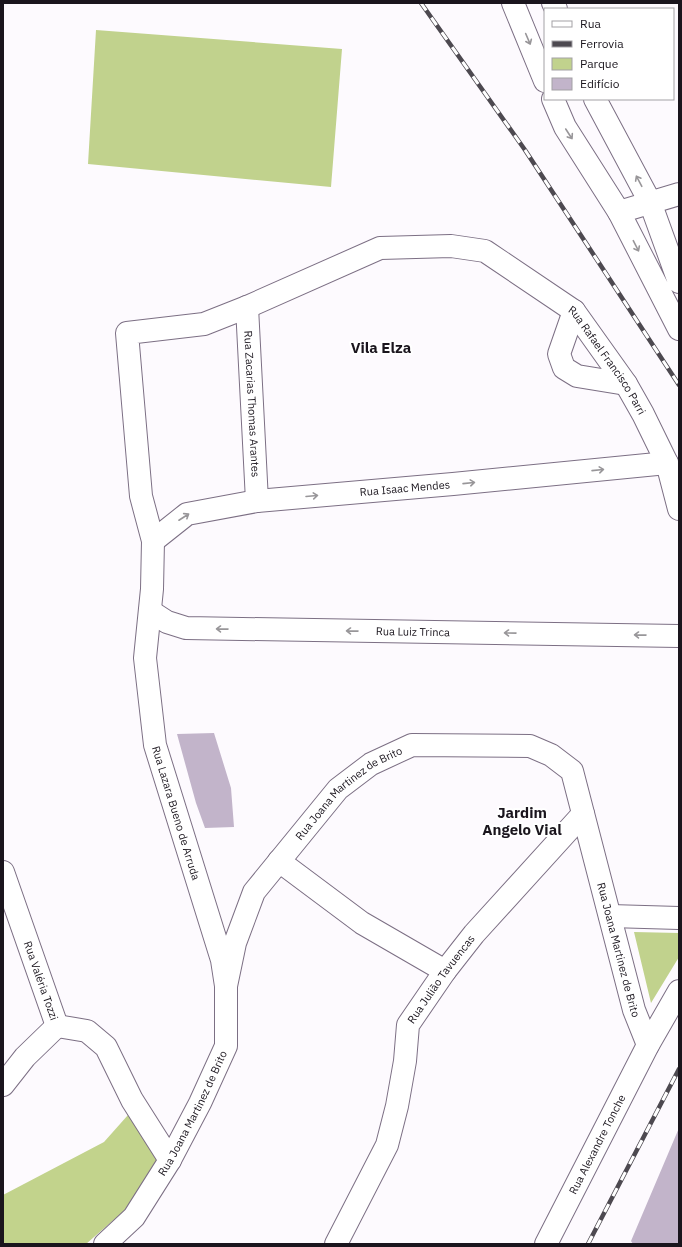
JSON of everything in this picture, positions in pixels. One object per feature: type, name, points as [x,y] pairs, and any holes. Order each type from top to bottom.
[{"type":"street","points":[[513,3],[544,79]]},
{"type":"street","points":[[553,100],[565,127],[619,212],[679,329]]},
{"type":"street","points":[[596,100],[650,202],[679,282]]},
{"type":"street","points":[[619,212],[679,194]]},
{"type":"street","name":"Rua Rafael Francisco Parri","points":[[247,307],[380,248],[451,246],[485,251],[574,311],[626,384],[643,414],[667,463],[679,509]]},
{"type":"street","name":"Rua Zacarias Thomas Arantes","points":[[247,307],[257,501]]},
{"type":"street","name":"Rua Lazara Bueno de Arruda","points":[[226,986],[222,960],[155,745],[145,658],[150,611],[153,541],[141,496],[127,333],[204,324],[247,307]]},
{"type":"street","points":[[574,311],[559,354],[564,368],[578,376],[626,384]]},
{"type":"street","name":"Rua Isaac Mendes","points":[[153,541],[187,514],[257,501],[667,463]]},
{"type":"street","name":"Rua Luiz Trinca","points":[[150,611],[167,622],[186,628],[679,636]]},
{"type":"street","name":"Rua Joana Martinez de Brito","points":[[105,1244],[134,1217],[170,1160],[200,1103],[226,1046],[226,986],[235,943],[254,892],[338,789],[371,764],[412,745],[530,746],[551,755],[572,771],[634,1010],[648,1044]]},
{"type":"street","name":"Rua Julião Tavuencas","points":[[336,1244],[386,1146],[397,1106],[405,1061],[408,1025],[445,971],[474,934],[583,814]]},
{"type":"street","points":[[279,861],[362,923],[445,971]]},
{"type":"street","name":"Rua Valéria Tozzi","points":[[3,872],[57,1026],[87,1032],[106,1047],[132,1100],[170,1160]]},
{"type":"street","points":[[610,916],[679,918]]},
{"type":"street","points":[[648,1044],[679,991]]},
{"type":"street","points":[[3,1085],[25,1057],[57,1026]]},
{"type":"street","name":"Rua Alexandre Tonche","points":[[546,1244],[648,1044]]},
{"type":"green space","points":[[96,30],[342,49],[331,187],[88,164]]},
{"type":"green space","points":[[634,932],[679,933],[679,957],[651,1003]]},
{"type":"green space","points":[[128,1115],[157,1160],[125,1210],[86,1244],[3,1244],[3,1195],[104,1142]]},
{"type":"building","points":[[214,733],[231,788],[234,827],[205,828],[196,803],[177,734]]},
{"type":"building","points":[[679,1128],[679,1244],[633,1244],[631,1241]]},
{"type":"railway","points":[[421,3],[525,150],[679,385]]},
{"type":"railway","points":[[588,1244],[679,1069]]},
{"type":"district","name":"Vila Elza","points":[[381,347]]},
{"type":"district","name":"Jardim Angelo Vial","points":[[522,820]]}]
